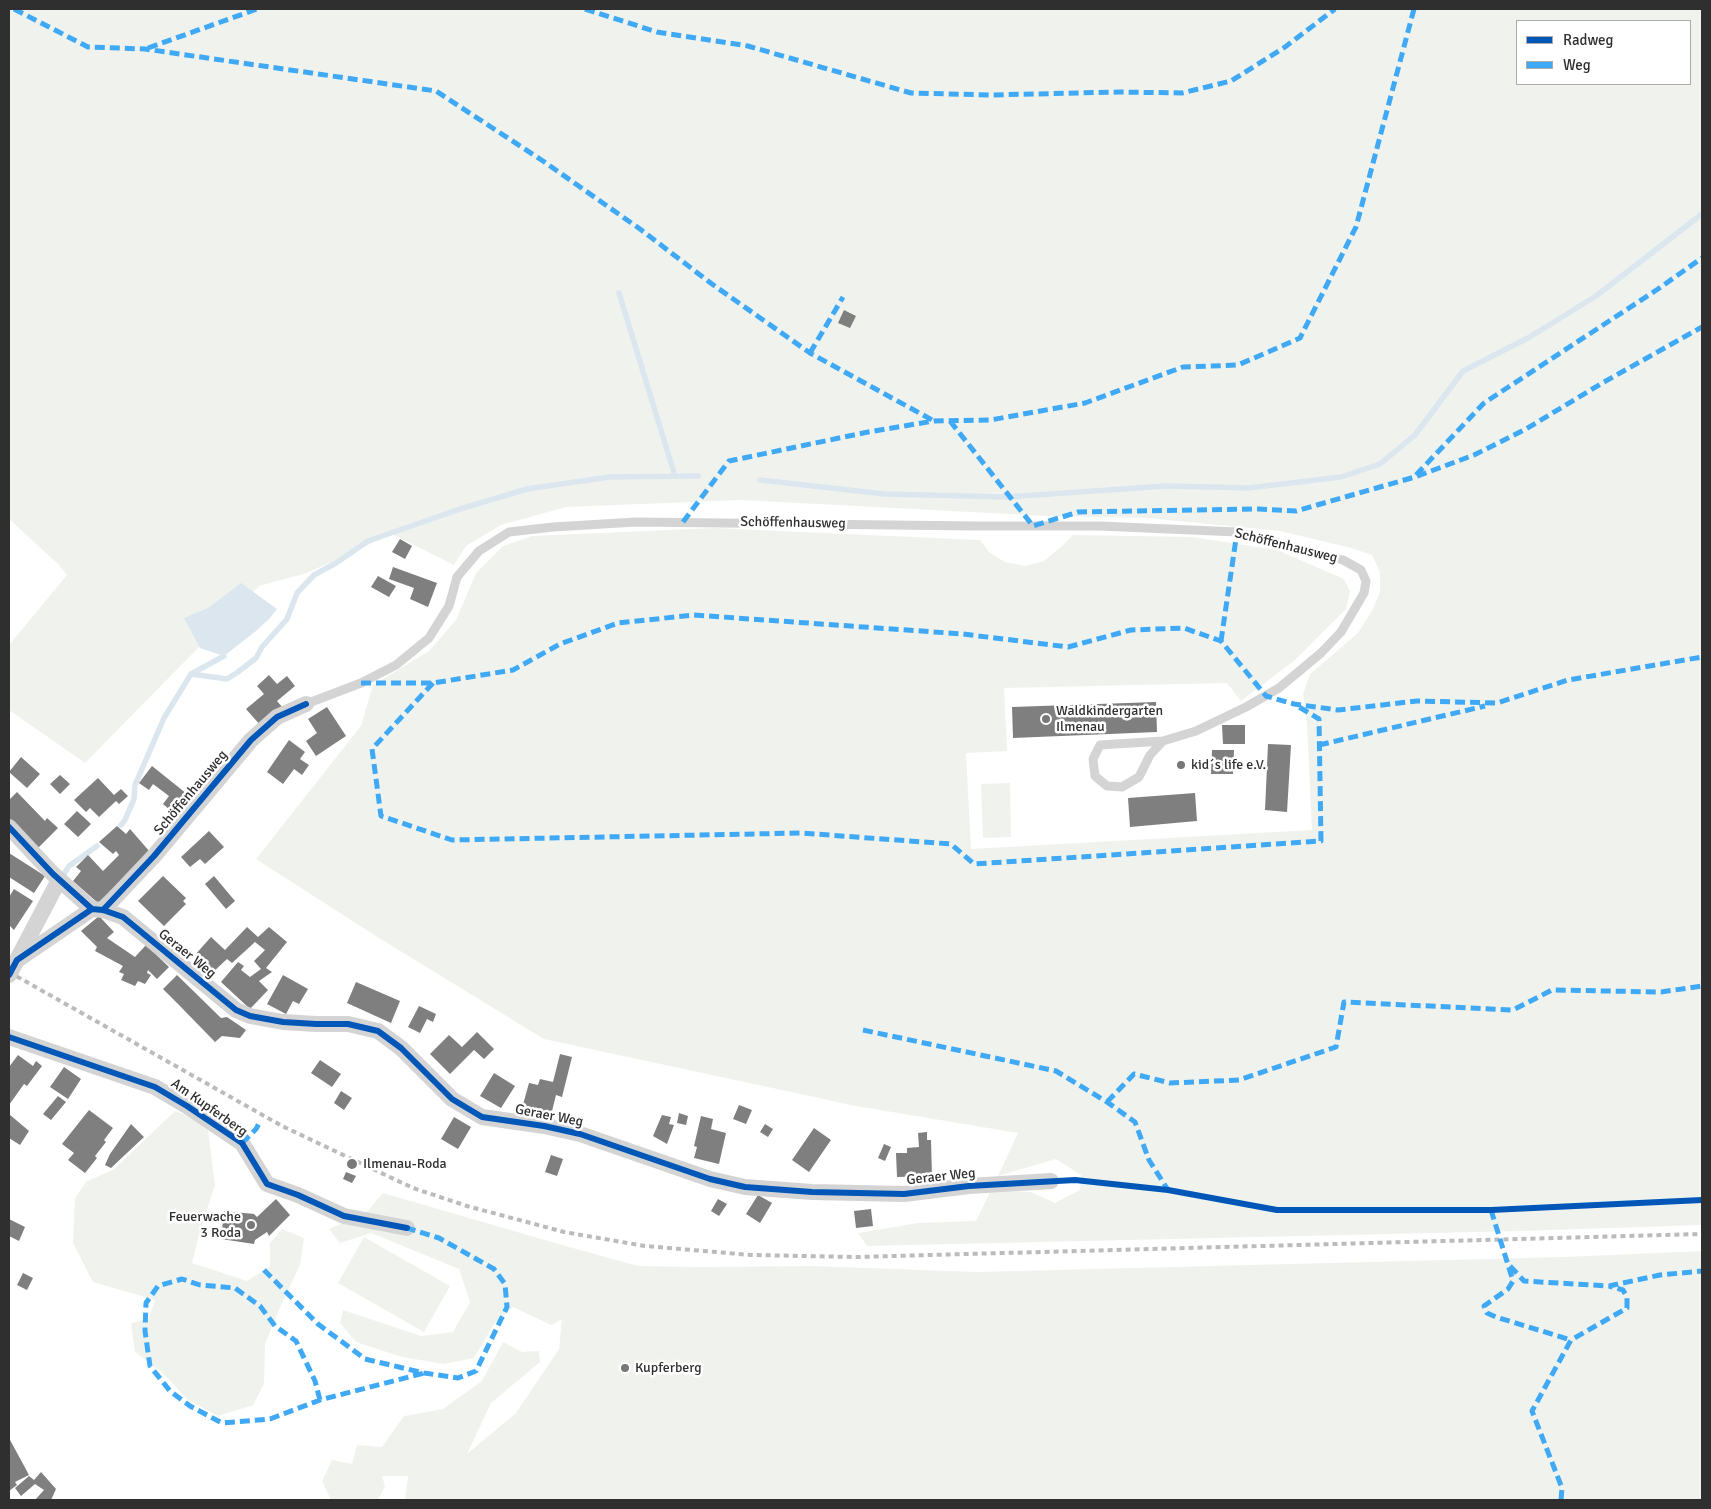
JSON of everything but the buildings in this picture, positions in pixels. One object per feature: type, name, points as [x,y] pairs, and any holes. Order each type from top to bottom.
[{"type":"street","name":"Schöffenhausweg","points":[[13,967],[98,910],[154,856],[251,740],[278,717],[306,704]]},
{"type":"street","name":"Geraer Weg","points":[[9,827],[56,877],[98,910],[123,917],[236,1010],[250,1016],[283,1022],[348,1024],[378,1031],[401,1048],[452,1099],[482,1117],[544,1126],[580,1134],[710,1179],[745,1187],[812,1192],[904,1194],[969,1186],[1051,1181]]},
{"type":"street","points":[[13,967],[56,877]]},
{"type":"street","name":"Am Kupferberg","points":[[9,1037],[155,1087],[242,1143],[267,1184],[298,1195],[344,1216],[407,1228]]},
{"type":"lane","name":"Schöffenhausweg","points":[[306,704],[361,683],[396,665],[429,638],[449,606],[457,576],[479,551],[510,532],[553,527],[636,522],[1120,526],[1237,532],[1343,560],[1361,570],[1366,581],[1364,593],[1357,606],[1341,632],[1298,674],[1246,708],[1196,731],[1163,740],[1100,745],[1093,759],[1096,776],[1107,786],[1122,787],[1139,777],[1150,756],[1163,740]]},
{"type":"shaded area","points":[[9,9],[1702,9],[1702,1225],[867,1246],[858,1233],[918,1223],[976,1221],[991,1190],[1031,1192],[1055,1203],[1080,1190],[1081,1175],[1056,1159],[998,1176],[1018,1133],[856,1106],[544,1039],[379,938],[256,859],[361,726],[373,685],[429,651],[456,620],[476,573],[503,546],[532,536],[714,528],[980,540],[989,552],[1005,562],[1025,566],[1044,561],[1073,535],[1193,537],[1277,550],[1344,579],[1350,591],[1346,609],[1295,660],[1241,701],[1227,683],[1004,688],[1007,751],[966,753],[971,849],[1312,830],[1307,724],[1303,694],[1310,674],[1358,633],[1373,609],[1380,592],[1380,572],[1372,555],[1280,531],[1147,518],[1046,516],[741,500],[566,507],[501,525],[466,546],[454,565],[392,534],[307,573],[259,586],[85,763],[9,710],[9,645],[67,575],[58,564],[9,519]]},
{"type":"shaded area","points":[[241,583],[277,609],[256,631],[224,656],[200,648],[184,618],[208,608]]},
{"type":"shaded area","points":[[1010,783],[1011,837],[983,838],[981,784]]},
{"type":"shaded area","points":[[175,1111],[188,1116],[208,1129],[215,1185],[192,1263],[247,1281],[270,1266],[270,1243],[282,1229],[304,1238],[300,1265],[265,1344],[264,1384],[253,1405],[218,1416],[188,1400],[162,1372],[135,1352],[131,1323],[148,1320],[155,1300],[93,1282],[73,1243],[75,1198],[87,1181],[113,1170]]},
{"type":"shaded area","points":[[383,1193],[638,1266],[813,1266],[978,1272],[1564,1257],[1702,1251],[1702,1500],[405,1500],[408,1476],[382,1476],[385,1486],[378,1500],[331,1500],[322,1481],[332,1460],[352,1464],[357,1445],[382,1447],[404,1416],[443,1409],[482,1381],[503,1342],[522,1352],[539,1351],[540,1362],[491,1403],[467,1454],[516,1413],[559,1349],[562,1319],[551,1325],[513,1307],[494,1324],[474,1358],[444,1364],[402,1357],[356,1342],[340,1323],[343,1310],[421,1336],[453,1332],[470,1302],[459,1269],[371,1233],[340,1243],[329,1229],[365,1214]]},
{"type":"shaded area","points":[[364,1237],[450,1286],[424,1332],[338,1283]]},
{"type":"waterway","points":[[760,480],[884,494],[1007,497],[1166,486],[1248,488],[1341,477],[1380,464],[1415,435],[1463,371],[1528,338],[1596,296],[1702,214]]},
{"type":"waterway","points":[[619,293],[675,476]]},
{"type":"waterway","points":[[191,674],[227,679],[238,672],[256,658],[262,647],[287,619],[297,593],[314,575],[336,563],[368,541],[460,509],[527,489],[609,477],[698,476]]},
{"type":"waterway","points":[[121,825],[134,799],[135,785],[164,718],[191,674],[224,656]]},
{"type":"waterway","points":[[64,874],[69,866],[97,846]]},
{"type":"railway","points":[[9,972],[282,1126],[413,1188],[467,1206],[564,1232],[645,1246],[751,1255],[857,1257],[1702,1234]]},
{"type":"marked path","points":[[14,9],[88,47],[145,49],[436,91],[543,161],[810,353],[934,421]]},
{"type":"marked path","points":[[148,48],[257,9]]},
{"type":"marked path","points":[[585,9],[657,32],[748,46],[911,93],[990,95],[1120,92],[1182,93],[1231,81],[1285,47],[1335,9]]},
{"type":"marked path","points":[[683,522],[729,461],[868,432],[934,421],[990,420],[1085,403],[1183,367],[1238,365],[1300,338],[1356,227],[1414,9]]},
{"type":"marked path","points":[[1416,475],[1484,403],[1702,258]]},
{"type":"marked path","points":[[810,353],[843,297]]},
{"type":"marked path","points":[[950,421],[1033,526],[1078,512],[1259,509],[1296,511],[1415,477],[1474,455],[1526,429],[1604,382],[1702,327]]},
{"type":"marked path","points":[[1221,641],[1237,532]]},
{"type":"marked path","points":[[361,683],[433,683],[513,670],[560,644],[618,623],[694,615],[963,634],[1068,647],[1131,630],[1184,628],[1221,641],[1266,696],[1294,704],[1338,710],[1417,701],[1497,703],[1568,680],[1702,657]]},
{"type":"marked path","points":[[433,683],[372,749],[381,816],[452,840],[801,833],[951,844],[974,864],[1321,841],[1319,719],[1299,707]]},
{"type":"marked path","points":[[1319,745],[1485,706]]},
{"type":"marked path","points":[[1107,1102],[1134,1074],[1170,1083],[1239,1080],[1336,1047],[1344,1002],[1513,1010],[1552,990],[1661,992],[1702,986]]},
{"type":"marked path","points":[[863,1030],[1056,1071],[1107,1102],[1135,1122],[1149,1160],[1168,1190]]},
{"type":"marked path","points":[[242,1143],[256,1129],[261,1120]]},
{"type":"marked path","points":[[1491,1210],[1513,1281],[1508,1289],[1484,1306],[1487,1313],[1571,1340]]},
{"type":"marked path","points":[[264,1270],[318,1324],[365,1359],[424,1373],[458,1378],[476,1371],[507,1307],[505,1284],[494,1269],[439,1238],[407,1228]]},
{"type":"marked path","points":[[1510,1266],[1524,1281],[1609,1286],[1660,1275],[1702,1271]]},
{"type":"marked path","points":[[320,1400],[315,1381],[296,1341],[275,1326],[260,1306],[235,1288],[200,1285],[182,1279],[158,1286],[146,1303],[145,1331],[150,1366],[170,1391],[190,1406],[222,1423],[270,1419],[320,1400],[424,1373]]},
{"type":"marked path","points":[[1561,1500],[1562,1488],[1532,1411],[1571,1340],[1627,1308],[1627,1297],[1623,1290],[1609,1286]]},
{"type":"cycle path","points":[[103,910],[154,856],[251,740],[277,717],[306,704]]},
{"type":"cycle path","points":[[9,827],[53,874],[92,909],[103,910],[123,917],[236,1010],[250,1016],[283,1022],[348,1024],[378,1031],[401,1048],[452,1099],[482,1117],[544,1126],[580,1134],[710,1179],[745,1187],[812,1192],[904,1194],[969,1186],[1075,1180],[1168,1190],[1277,1210],[1491,1210],[1702,1200]]},
{"type":"cycle path","points":[[9,975],[17,960],[92,909]]},
{"type":"cycle path","points":[[9,1037],[155,1087],[242,1143],[267,1184],[298,1195],[344,1216],[407,1228]]},
{"type":"place","name":"Waldkindergarten Ilmenau","points":[[1046,719]]},
{"type":"place","name":"kid´s life e.V.","points":[[1181,765]]},
{"type":"place","name":"Ilmenau-Roda","points":[[352,1164]]},
{"type":"place","name":"Feuerwache 3 Roda","points":[[251,1225]]},
{"type":"place","name":"Kupferberg","points":[[625,1368]]}]
